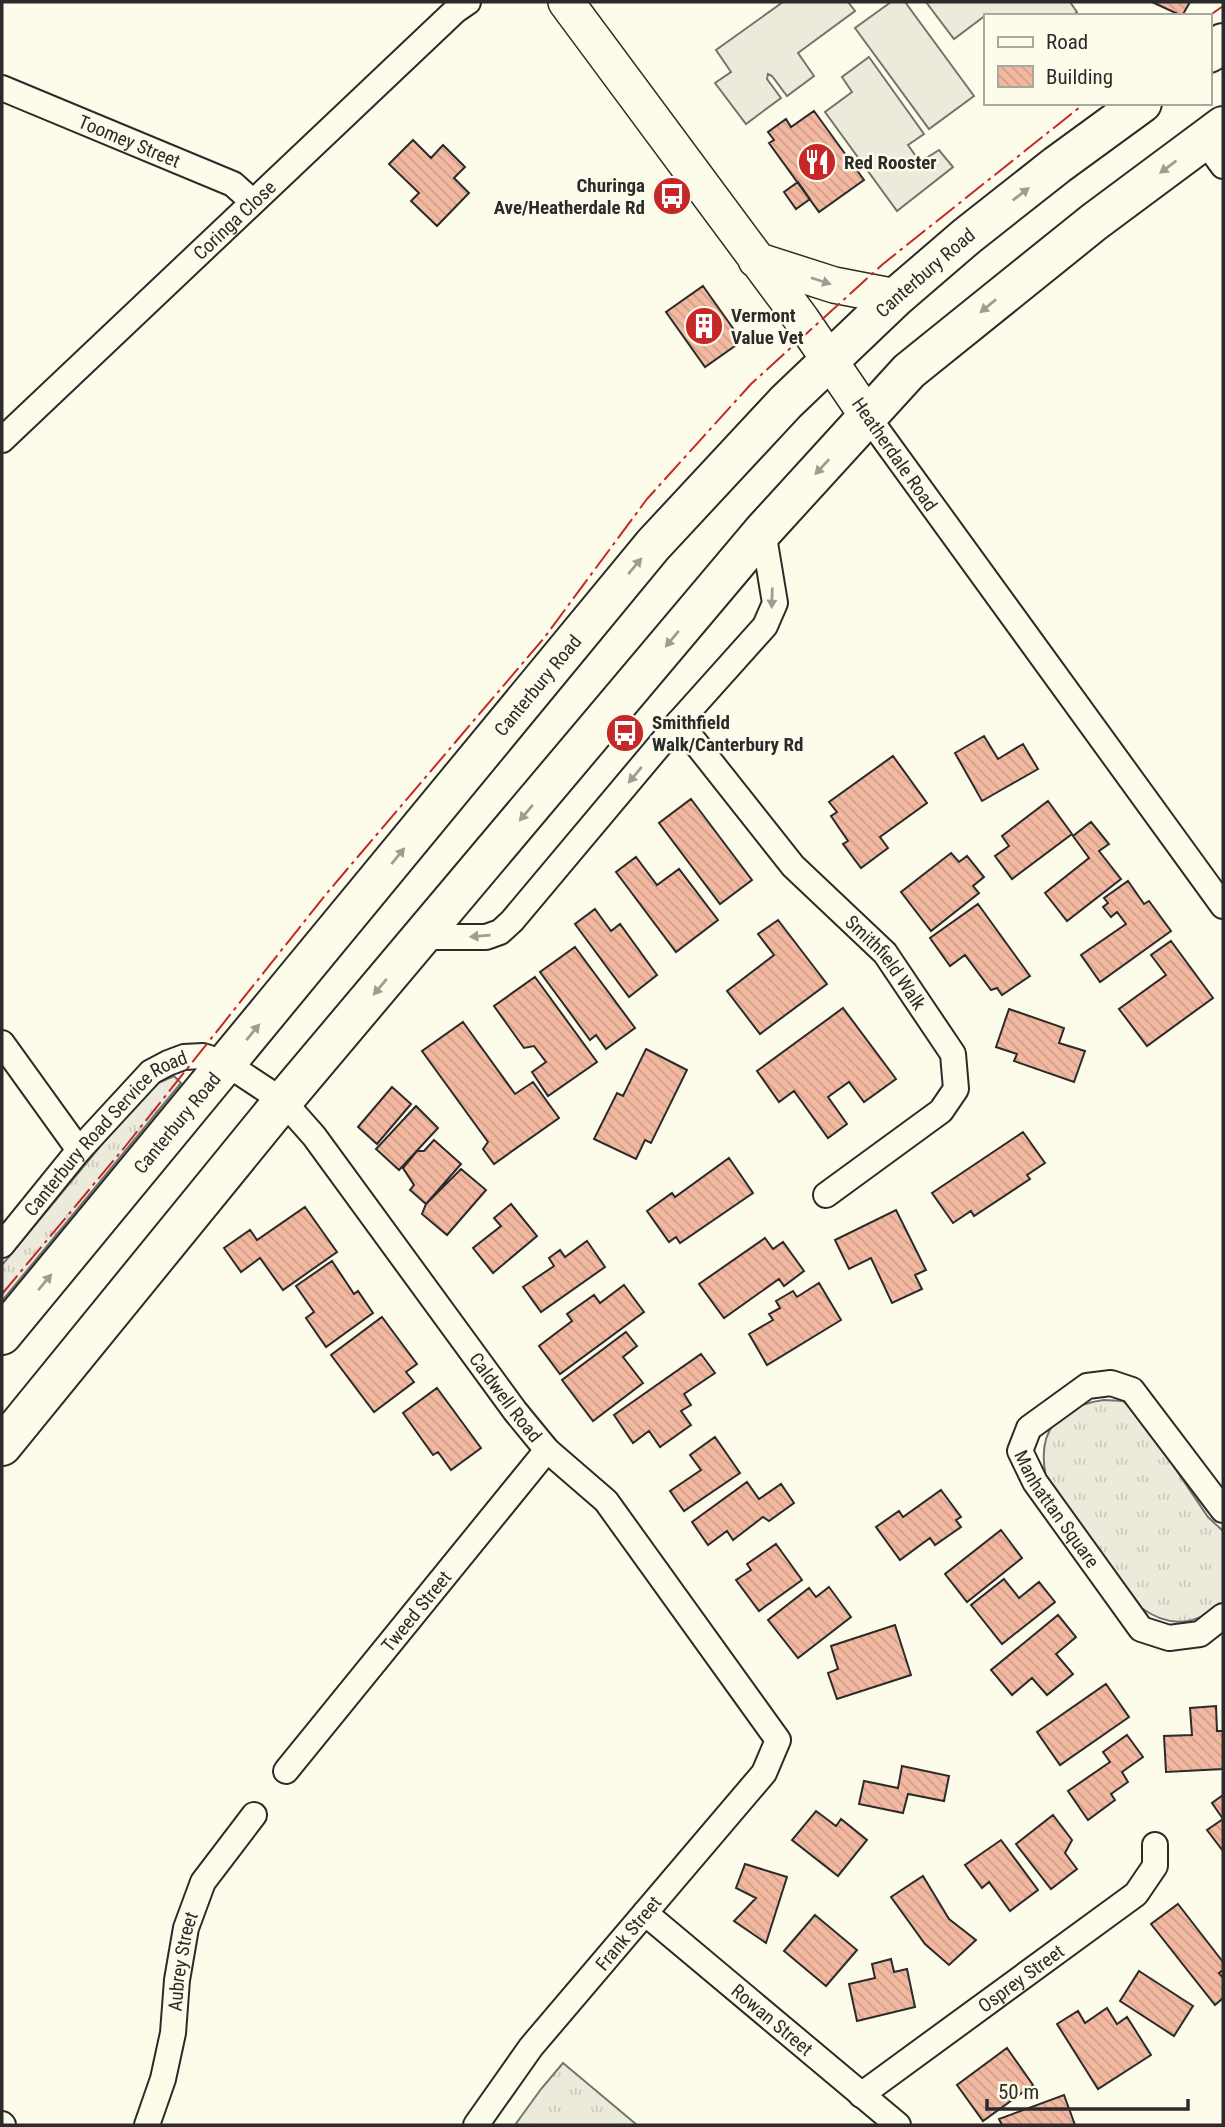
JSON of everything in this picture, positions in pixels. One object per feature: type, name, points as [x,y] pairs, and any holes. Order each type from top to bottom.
[{"type":"main road","name":"Heatherdale Road","points":[[566,2],[795,311],[868,417]]},
{"type":"main road","name":"Canterbury Road","points":[[2,1335],[653,545],[786,402],[895,297],[1047,173],[1139,105]]},
{"type":"main road","points":[[2,1446],[283,1101],[763,531],[919,362],[1094,222],[1217,144]]},
{"type":"main road","points":[[756,260],[834,285],[895,297]]},
{"type":"street","name":"Coringa Close","points":[[2,440],[455,11],[468,2]]},
{"type":"street","name":"Toomey Street","points":[[2,88],[233,184],[253,201]]},
{"type":"street","name":"Heatherdale Road","points":[[868,417],[1223,906]]},
{"type":"street","points":[[422,937],[486,937],[500,932],[521,911],[679,722],[765,626],[775,603],[763,531]]},
{"type":"street","name":"Smithfield Walk","points":[[679,722],[793,866],[885,953],[953,1054],[956,1089],[941,1111],[826,1195]]},
{"type":"street","points":[[2,1043],[79,1150]]},
{"type":"street","name":"Canterbury Road Service Road","points":[[2,1245],[79,1150],[151,1072],[184,1057],[203,1056],[227,1064]]},
{"type":"street","name":"Caldwell Road","points":[[227,1064],[283,1101],[314,1136],[515,1411],[547,1450],[606,1501],[778,1740]]},
{"type":"street","name":"Manhattan Square","points":[[1223,1510],[1132,1390],[1111,1382],[1087,1386],[1029,1428],[1020,1451],[1035,1482],[1141,1629],[1169,1638],[1200,1634],[1223,1616]]},
{"type":"street","name":"Tweed Street","points":[[286,1770],[547,1450]]},
{"type":"street","name":"Frank Street","points":[[476,2125],[531,2047],[764,1773],[778,1740]]},
{"type":"street","name":"Aubrey Street","points":[[147,2125],[163,2079],[173,2033],[177,1980],[186,1928],[203,1882],[254,1815]]},
{"type":"street","name":"Osprey Street","points":[[861,2095],[1136,1894],[1155,1867],[1155,1845]]},
{"type":"street","name":"Rowan Street","points":[[645,1913],[898,2125]]},
{"type":"green space","points":[[174,1076],[181,1083],[2,1301],[2,1265],[145,1092]]},
{"type":"green space","points":[[1104,1400],[1123,1401],[1137,1412],[1208,1517],[1223,1531],[1223,1604],[1202,1616],[1182,1622],[1172,1621],[1162,1619],[1140,1607],[1046,1477],[1045,1446],[1054,1423],[1075,1408]]},
{"type":"green space","points":[[563,2063],[637,2125],[515,2125]]},
{"type":"shaded area","points":[[783,2],[848,2],[855,11],[798,53],[814,76],[787,96],[768,74],[767,79],[781,98],[746,124],[715,83],[731,72],[716,50]]},
{"type":"shaded area","points":[[891,2],[905,2],[974,96],[929,129],[855,28]]},
{"type":"shaded area","points":[[926,2],[1070,2],[1077,12],[984,14],[954,39]]},
{"type":"shaded area","points":[[869,57],[924,134],[908,145],[920,162],[939,150],[953,167],[897,211],[825,112],[852,92],[842,77]]},
{"type":"building","points":[[1152,2],[1190,2],[1183,14]]},
{"type":"building","name":"Red Rooster","points":[[814,111],[864,180],[819,212],[769,143],[774,140],[768,132],[786,119],[791,127]]},
{"type":"building","points":[[413,140],[431,158],[443,145],[465,167],[454,178],[469,193],[437,226],[411,201],[419,193],[389,164]]},
{"type":"building","points":[[798,182],[810,199],[796,209],[784,192]]},
{"type":"building","name":"Vermont Value Vet","points":[[703,286],[742,341],[705,367],[666,312]]},
{"type":"building","points":[[984,736],[998,759],[1023,744],[1038,769],[982,801],[955,753]]},
{"type":"building","points":[[893,756],[927,803],[880,837],[888,848],[861,868],[843,844],[848,841],[831,816],[837,812],[829,802]]},
{"type":"building","points":[[691,799],[752,880],[720,904],[659,823]]},
{"type":"building","points":[[1048,801],[1072,834],[1012,879],[995,856],[1009,846],[1002,836]]},
{"type":"building","points":[[1091,822],[1109,844],[1099,851],[1121,879],[1067,921],[1045,893],[1089,858],[1073,836]]},
{"type":"building","points":[[951,853],[959,862],[967,856],[984,877],[973,886],[979,893],[931,931],[901,892]]},
{"type":"building","points":[[636,857],[657,885],[679,869],[718,920],[676,952],[616,872]]},
{"type":"building","points":[[1128,881],[1144,904],[1149,901],[1171,931],[1100,982],[1081,955],[1126,924],[1117,912],[1111,917],[1103,907],[1108,903],[1104,898]]},
{"type":"building","points":[[978,904],[1030,976],[1002,995],[997,988],[991,990],[965,955],[950,966],[930,938]]},
{"type":"building","points":[[595,909],[611,931],[620,924],[657,975],[629,997],[575,924]]},
{"type":"building","points":[[778,920],[827,984],[760,1034],[727,991],[774,955],[758,934]]},
{"type":"building","points":[[1171,941],[1213,998],[1147,1046],[1119,1009],[1166,975],[1151,955]]},
{"type":"building","points":[[575,947],[635,1028],[606,1049],[596,1035],[590,1040],[540,972]]},
{"type":"building","points":[[535,977],[597,1062],[548,1096],[532,1072],[546,1062],[534,1046],[524,1048],[494,1006]]},
{"type":"building","points":[[843,1008],[896,1079],[864,1102],[849,1082],[828,1097],[847,1124],[828,1138],[794,1091],[779,1102],[757,1071]]},
{"type":"building","points":[[1009,1009],[1064,1028],[1059,1043],[1085,1051],[1074,1082],[1014,1061],[1017,1054],[996,1047]]},
{"type":"building","points":[[463,1022],[515,1094],[533,1082],[559,1118],[494,1164],[483,1149],[488,1142],[422,1051]]},
{"type":"building","points":[[646,1049],[687,1070],[651,1143],[645,1140],[636,1159],[594,1139],[617,1093],[623,1096]]},
{"type":"building","points":[[392,1087],[411,1104],[377,1144],[358,1127]]},
{"type":"building","points":[[416,1106],[438,1128],[399,1170],[376,1149]]},
{"type":"building","points":[[1023,1132],[1045,1163],[1027,1175],[1030,1179],[974,1216],[971,1211],[953,1223],[932,1193]]},
{"type":"building","points":[[434,1140],[461,1164],[426,1204],[410,1190],[414,1185],[403,1168],[417,1151],[424,1151]]},
{"type":"building","points":[[729,1158],[753,1193],[680,1243],[676,1237],[669,1242],[647,1211],[672,1193],[675,1197]]},
{"type":"building","points":[[461,1169],[486,1190],[447,1235],[422,1214],[426,1204]]},
{"type":"building","points":[[511,1204],[537,1236],[493,1273],[473,1248],[501,1226],[494,1218]]},
{"type":"building","points":[[305,1207],[337,1252],[283,1290],[260,1258],[241,1272],[224,1248],[250,1230],[257,1240]]},
{"type":"building","points":[[896,1210],[926,1270],[915,1275],[922,1289],[892,1303],[871,1258],[849,1269],[835,1240]]},
{"type":"building","points":[[765,1238],[773,1249],[783,1242],[804,1271],[784,1286],[779,1279],[724,1318],[699,1284]]},
{"type":"building","points":[[587,1241],[605,1267],[541,1312],[523,1287],[554,1266],[549,1258],[560,1250],[565,1257]]},
{"type":"building","points":[[332,1261],[354,1294],[358,1291],[373,1313],[326,1347],[306,1318],[314,1312],[296,1286]]},
{"type":"building","points":[[819,1283],[841,1320],[767,1365],[749,1334],[773,1320],[769,1314],[780,1308],[776,1301],[793,1291],[797,1297]]},
{"type":"building","points":[[624,1285],[644,1312],[560,1374],[539,1346],[572,1321],[567,1314],[594,1295],[600,1303]]},
{"type":"building","points":[[382,1317],[417,1364],[406,1372],[414,1382],[374,1412],[331,1355]]},
{"type":"building","points":[[626,1332],[637,1346],[623,1357],[643,1383],[593,1421],[562,1380]]},
{"type":"building","points":[[701,1354],[715,1373],[684,1394],[691,1405],[681,1411],[691,1425],[660,1447],[649,1431],[633,1443],[614,1415]]},
{"type":"building","points":[[437,1388],[481,1448],[451,1470],[438,1452],[433,1455],[403,1413]]},
{"type":"building","points":[[715,1437],[740,1473],[684,1511],[670,1491],[701,1470],[690,1455]]},
{"type":"building","points":[[747,1482],[759,1499],[781,1484],[794,1503],[769,1521],[763,1517],[733,1540],[727,1531],[708,1545],[692,1522]]},
{"type":"building","points":[[941,1490],[961,1517],[956,1520],[961,1527],[935,1545],[930,1538],[900,1560],[876,1527],[899,1511],[903,1517]]},
{"type":"building","points":[[1001,1530],[1022,1558],[967,1602],[945,1574]]},
{"type":"building","points":[[776,1544],[802,1580],[759,1611],[736,1580],[751,1570],[747,1564]]},
{"type":"building","points":[[1004,1579],[1019,1598],[1039,1582],[1055,1602],[1002,1644],[971,1605]]},
{"type":"building","points":[[829,1587],[851,1617],[798,1658],[768,1620],[809,1588],[816,1597]]},
{"type":"building","points":[[1058,1615],[1076,1637],[1056,1654],[1073,1674],[1047,1695],[1032,1678],[1012,1695],[991,1670]]},
{"type":"building","points":[[895,1625],[911,1675],[837,1699],[828,1673],[838,1669],[831,1646]]},
{"type":"building","points":[[1106,1684],[1129,1717],[1060,1765],[1037,1732]]},
{"type":"building","points":[[1216,1706],[1217,1731],[1223,1731],[1223,1769],[1166,1772],[1164,1736],[1192,1735],[1190,1708]]},
{"type":"building","points":[[1127,1735],[1143,1757],[1122,1772],[1128,1782],[1111,1794],[1115,1800],[1088,1820],[1068,1791],[1110,1762],[1103,1752]]},
{"type":"building","points":[[902,1766],[949,1776],[944,1801],[908,1794],[903,1813],[859,1804],[864,1781],[898,1788]]},
{"type":"building","points":[[1223,1795],[1223,1819],[1212,1803]]},
{"type":"building","points":[[816,1811],[836,1826],[841,1819],[867,1840],[838,1876],[792,1840]]},
{"type":"building","points":[[1053,1815],[1072,1840],[1065,1853],[1077,1869],[1051,1889],[1016,1844]]},
{"type":"building","points":[[1223,1819],[1223,1851],[1207,1830]]},
{"type":"building","points":[[1001,1840],[1038,1890],[1010,1911],[989,1882],[982,1888],[965,1865]]},
{"type":"building","points":[[745,1864],[787,1877],[766,1943],[734,1921],[756,1898],[736,1888]]},
{"type":"building","points":[[923,1876],[949,1919],[976,1940],[949,1965],[925,1944],[891,1897]]},
{"type":"building","points":[[1178,1904],[1223,1962],[1223,1970],[1219,1973],[1223,1978],[1223,1998],[1215,2005],[1151,1924]]},
{"type":"building","points":[[815,1915],[857,1950],[826,1986],[784,1951]]},
{"type":"building","points":[[891,1959],[894,1972],[907,1969],[915,2007],[857,2021],[849,1984],[875,1978],[872,1964]]},
{"type":"building","points":[[1139,1971],[1193,2006],[1174,2036],[1120,2001]]},
{"type":"building","points":[[1107,2008],[1117,2024],[1127,2017],[1151,2055],[1098,2089],[1057,2024],[1078,2011],[1085,2023]]},
{"type":"building","points":[[1007,2048],[1033,2085],[983,2121],[957,2085]]},
{"type":"building","points":[[1064,2095],[1075,2125],[1002,2125],[999,2119]]},
{"type":"power","points":[[1211,15],[1223,6]]},
{"type":"power","points":[[2,1294],[124,1148],[327,893],[544,638],[647,499],[751,384],[883,264],[1082,105]]},
{"type":"place","name":"Red Rooster","points":[[817,162]]},
{"type":"place","name":"Churinga Ave/Heatherdale Rd","points":[[672,196]]},
{"type":"place","name":"Vermont Value Vet","points":[[704,326]]},
{"type":"place","name":"Smithfield Walk/Canterbury Rd","points":[[625,733]]}]
